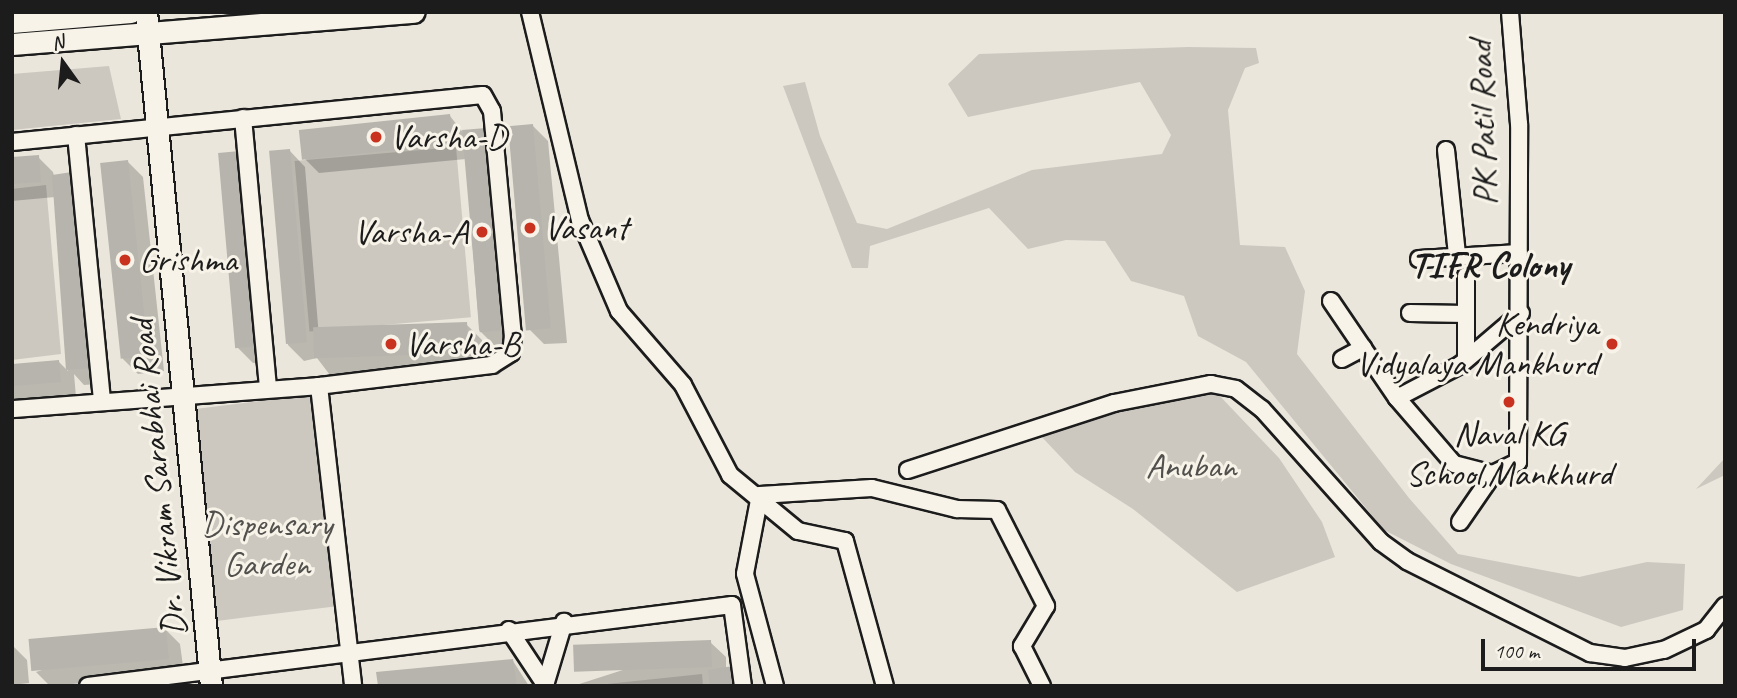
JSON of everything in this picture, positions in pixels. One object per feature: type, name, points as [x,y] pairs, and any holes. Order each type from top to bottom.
[{"type":"street","points":[[12,22],[132,12],[141,34]]},
{"type":"street","name":"Dr. Vikram Sarabhai Road","points":[[146,12],[141,34],[157,124],[211,679]]},
{"type":"street","points":[[12,44],[414,12]]},
{"type":"street","points":[[530,12],[580,220],[619,311],[683,385],[730,475],[761,495],[798,531],[845,541],[885,686]]},
{"type":"street","name":"PK Patil Road","points":[[1493,474],[1518,462],[1521,313],[1510,12]]},
{"type":"street","points":[[12,142],[157,124],[483,95],[492,111],[511,353],[492,365],[319,386],[183,391],[12,409]]},
{"type":"street","points":[[243,118],[268,387]]},
{"type":"street","points":[[76,135],[102,399]]},
{"type":"street","points":[[1446,149],[1457,256]]},
{"type":"street","points":[[1419,259],[1519,253]]},
{"type":"street","points":[[1466,276],[1466,359]]},
{"type":"street","points":[[1331,301],[1397,398],[1454,464],[1493,474],[1460,522]]},
{"type":"street","points":[[1410,313],[1466,314]]},
{"type":"street","points":[[1397,398],[1466,359],[1521,313]]},
{"type":"street","points":[[1342,359],[1363,348]]},
{"type":"street","points":[[908,470],[1114,403],[1211,384],[1236,389],[1262,409],[1381,541],[1406,561],[1590,653],[1625,658],[1664,650],[1706,630],[1725,607]]},
{"type":"street","points":[[319,386],[353,686]]},
{"type":"street","points":[[761,495],[872,488],[957,509],[997,510],[1046,606],[1022,646],[1042,686]]},
{"type":"street","points":[[761,495],[745,574],[775,686]]},
{"type":"street","points":[[88,686],[211,679],[349,653],[509,629],[732,605],[743,686]]},
{"type":"street","points":[[546,684],[564,622]]},
{"type":"street","points":[[509,629],[546,684]]},
{"type":"green space","points":[[1188,47],[1256,48],[1259,63],[1245,68],[1228,110],[1240,245],[1285,247],[1305,291],[1297,354],[1409,498],[1458,554],[1579,577],[1647,562],[1685,564],[1683,610],[1621,627],[1451,564],[1384,530],[1246,362],[1198,336],[1184,296],[1131,281],[1105,241],[1066,240],[1028,249],[989,208],[870,246],[868,268],[852,268],[783,86],[805,82],[820,136],[857,223],[887,229],[1032,170],[1162,154],[1171,135],[1140,82],[968,117],[948,84],[979,54]]},
{"type":"green space","points":[[109,66],[121,119],[12,130],[12,74]]},
{"type":"green space","points":[[456,147],[471,317],[310,331],[295,161]]},
{"type":"green space","points":[[46,185],[61,354],[12,360],[12,189]]},
{"type":"green space","name":"Anuban","points":[[1217,393],[1279,458],[1322,522],[1335,557],[1237,592],[1133,509],[1075,472],[1039,434],[1189,394]]},
{"type":"green space","name":"Dispensary Garden","points":[[317,394],[343,605],[213,621],[187,410]]},
{"type":"green space","points":[[1725,458],[1725,475],[1696,489]]},
{"type":"green space","points":[[702,674],[703,686],[588,686]]},
{"type":"building","name":"Varsha-D","points":[[450,114],[453,144],[302,160],[299,130]]},
{"type":"building","name":"Vasant","points":[[533,124],[551,328],[526,330],[508,126]]},
{"type":"building","name":"Varsha-A","points":[[486,128],[504,330],[480,332],[462,130]]},
{"type":"building","points":[[290,149],[307,342],[286,344],[269,151]]},
{"type":"building","points":[[240,151],[257,346],[235,348],[218,153]]},
{"type":"building","points":[[39,155],[41,182],[14,184],[12,157]]},
{"type":"building","name":"Grishma","points":[[128,160],[149,356],[121,359],[100,163]]},
{"type":"building","points":[[72,172],[93,368],[66,370],[52,175]]},
{"type":"building","name":"Varsha-B","points":[[467,322],[468,353],[314,358],[313,327]]},
{"type":"building","points":[[59,360],[61,382],[14,386],[12,364]]},
{"type":"building","points":[[166,627],[169,659],[31,671],[29,639]]},
{"type":"building","points":[[711,640],[712,667],[574,672],[573,645]]},
{"type":"building","points":[[513,659],[517,686],[378,686],[376,672]]},
{"type":"building","points":[[733,666],[734,686],[710,686],[708,670]]},
{"type":"place","name":"Varsha-D","points":[[376,137]]},
{"type":"place","name":"Vasant","points":[[530,228]]},
{"type":"place","name":"Varsha-A","points":[[482,232]]},
{"type":"place","name":"Grishma","points":[[125,260]]},
{"type":"place","name":"Varsha-B","points":[[391,344]]},
{"type":"place","name":"Kendriya Vidyalaya Mankhurd","points":[[1612,344]]},
{"type":"place","name":"Naval KG School,Mankhurd","points":[[1509,402]]},
{"type":"district","name":"TIFR Colony","points":[[1490,265]]}]
